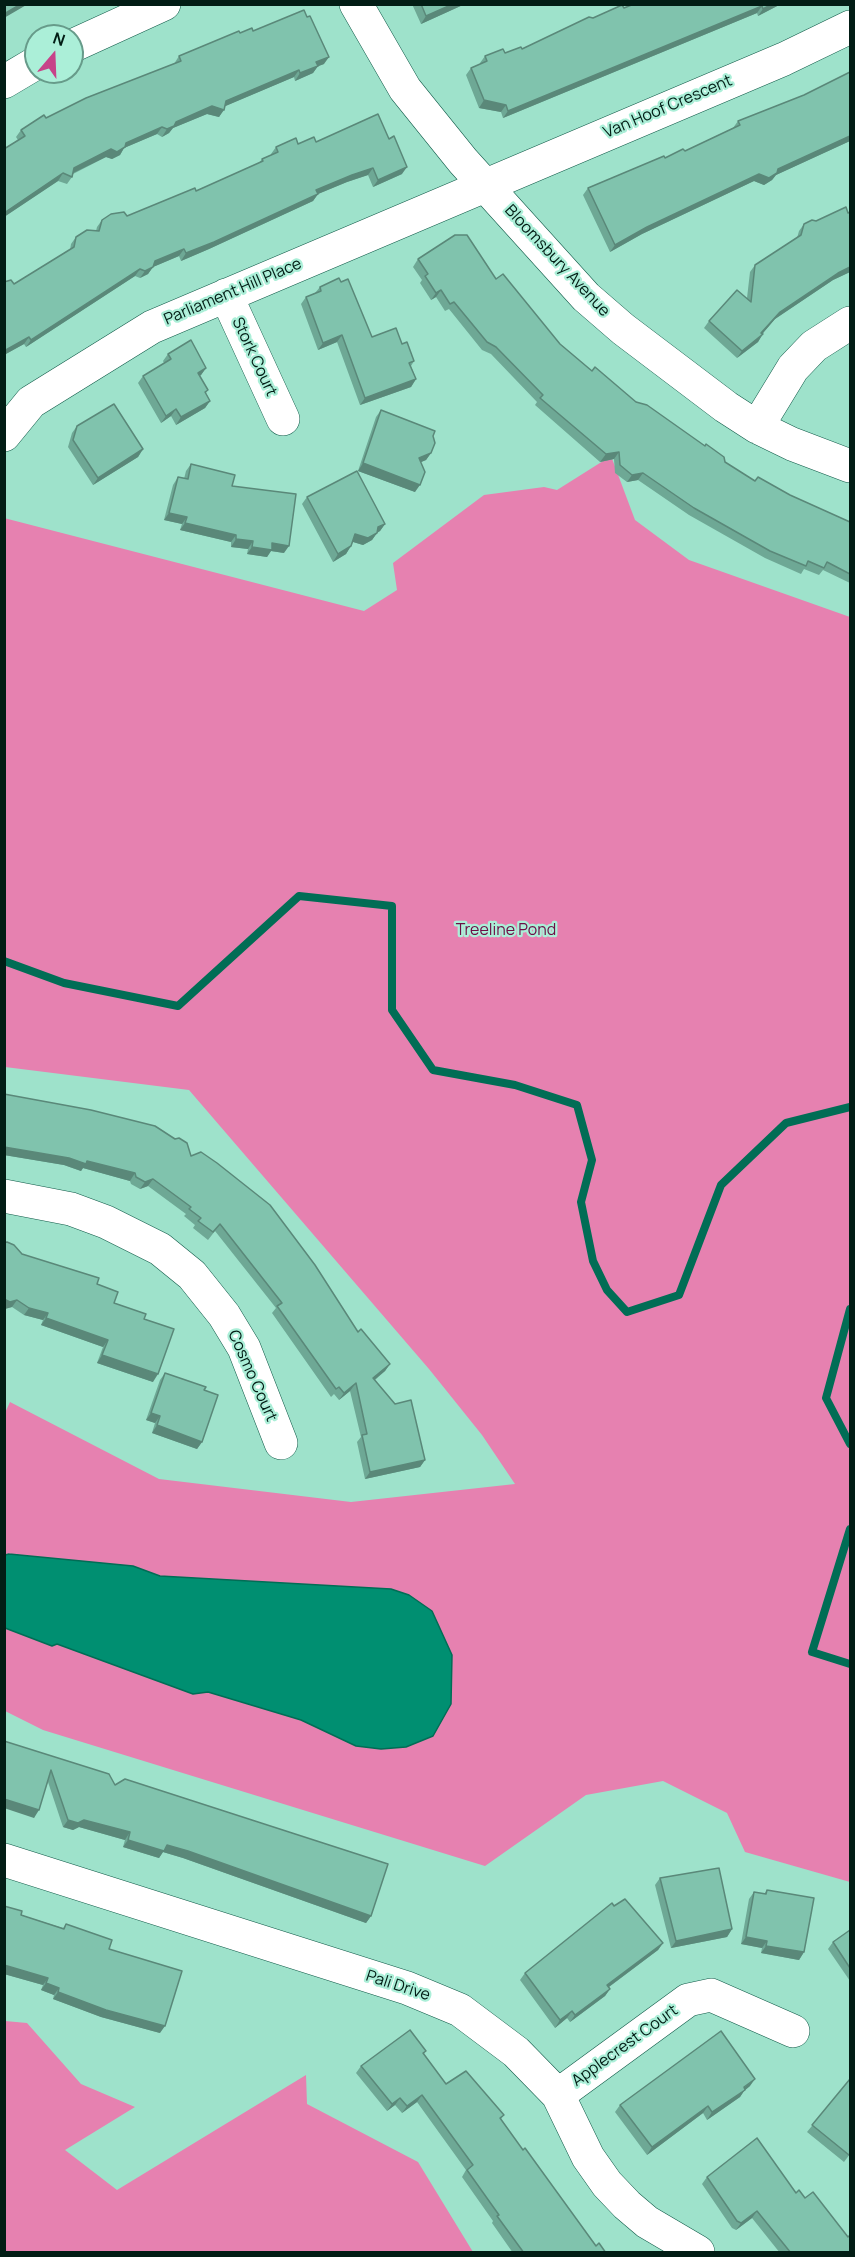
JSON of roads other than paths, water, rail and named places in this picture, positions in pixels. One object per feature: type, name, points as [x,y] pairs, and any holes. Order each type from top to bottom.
[{"type":"street","points":[[84,41],[164,4]]},
{"type":"street","name":"Bloomsbury Avenue","points":[[356,4],[405,89],[485,184],[604,314],[726,407],[757,427],[850,466]]},
{"type":"street","name":"Van Hoof Crescent","points":[[485,184],[784,59],[850,27]]},
{"type":"street","points":[[4,82],[24,70]]},
{"type":"street","name":"Parliament Hill Place","points":[[4,435],[31,402],[152,327],[485,184]]},
{"type":"street","name":"Stork Court","points":[[226,295],[283,419]]},
{"type":"street","points":[[757,427],[793,368],[814,346],[850,323]]},
{"type":"street","name":"Cosmo Court","points":[[4,1196],[71,1209],[106,1222],[160,1250],[192,1275],[224,1315],[244,1348],[281,1443]]},
{"type":"street","name":"Pali Drive","points":[[4,1860],[436,1998],[485,2026],[516,2052],[558,2095],[588,2157],[607,2184],[647,2222],[698,2253]]},
{"type":"street","name":"Applecrest Court","points":[[558,2095],[688,2000],[711,1995],[793,2031]]},
{"type":"waterway","points":[[4,961],[64,983],[178,1006],[299,896],[392,906],[392,1010],[433,1070],[515,1085],[577,1105],[592,1160],[581,1202],[593,1261],[607,1290],[627,1312],[679,1295],[721,1185],[786,1123],[850,1107]]},
{"type":"waterway","points":[[850,1309],[826,1398],[850,1444]]},
{"type":"waterway","points":[[850,1529],[812,1652],[850,1664]]},
{"type":"park label","name":"Treeline Pond","points":[[506,931]]}]
